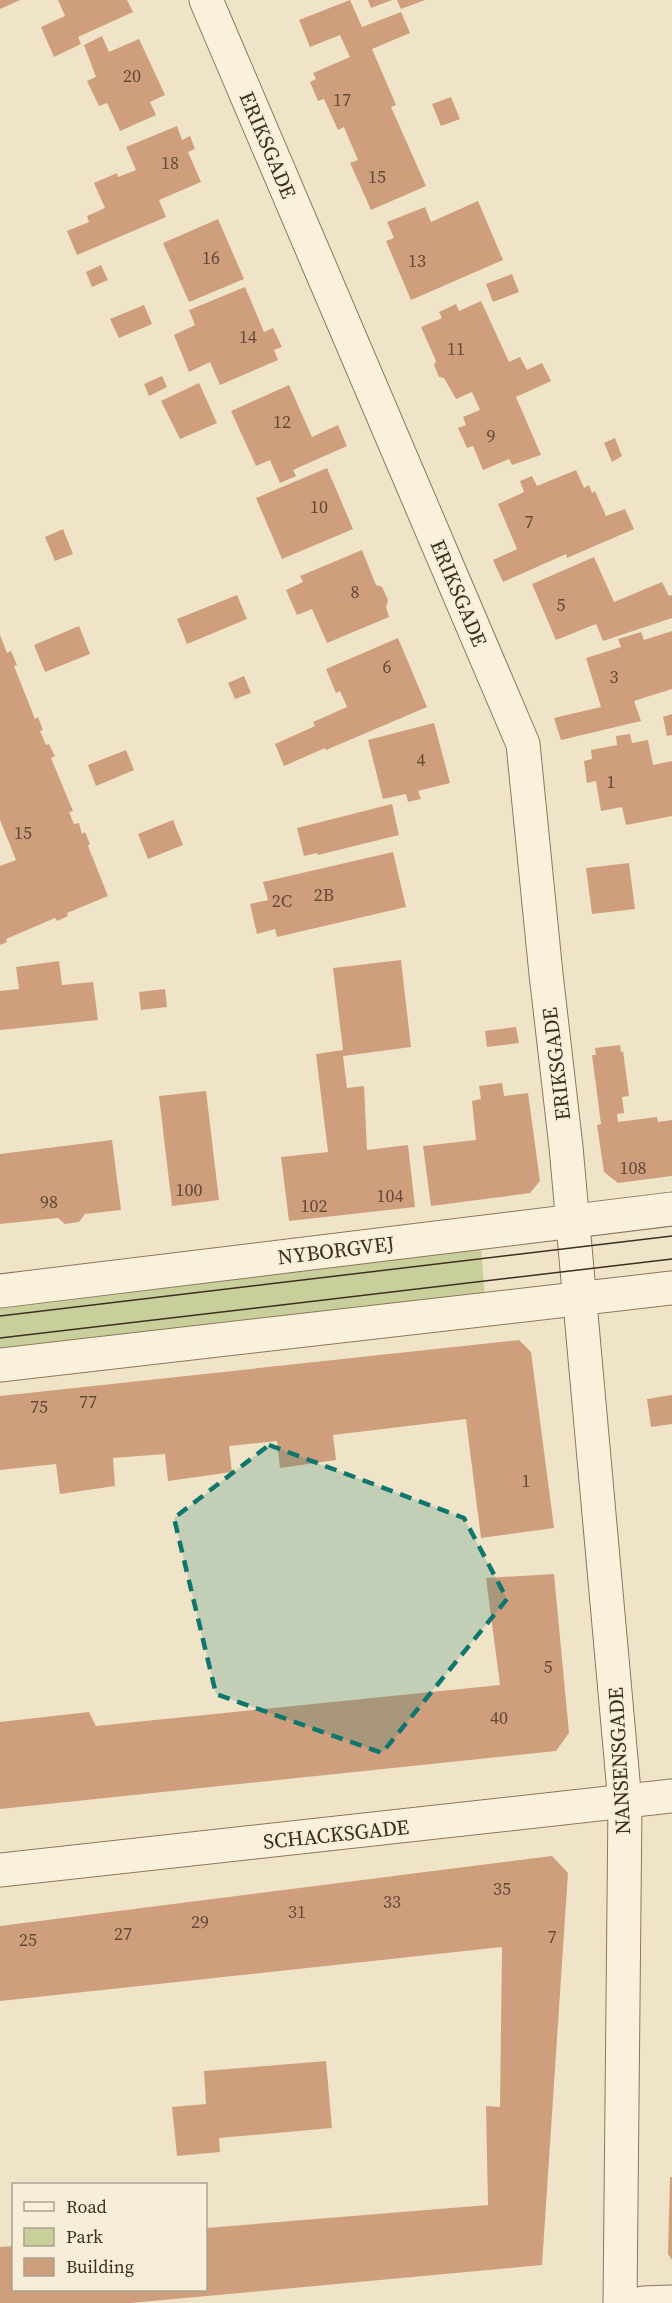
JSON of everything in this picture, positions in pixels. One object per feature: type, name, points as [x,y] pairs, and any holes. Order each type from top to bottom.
[{"type":"street","name":"ERIKSGADE","points":[[206,0],[523,744],[573,1221]]},
{"type":"street","name":"NYBORGVEJ","points":[[0,1291],[672,1209]]},
{"type":"street","name":"NANSENSGADE","points":[[573,1221],[625,1803],[620,2303]]},
{"type":"street","points":[[0,1365],[672,1288]]},
{"type":"street","name":"SCHACKSGADE","points":[[0,1870],[625,1803],[672,1796]]},
{"type":"street","points":[[643,2303],[672,2302]]},
{"type":"highlighted area","points":[[269,1445],[464,1518],[507,1599],[382,1753],[216,1694],[174,1518]]},
{"type":"green space","points":[[481,1247],[485,1297],[0,1353],[0,1302]]},
{"type":"building","points":[[0,0],[20,0],[0,9]]},
{"type":"building","points":[[58,0],[127,0],[133,12],[78,37],[81,44],[54,57],[41,27],[65,16]]},
{"type":"building","points":[[350,0],[362,27],[401,12],[410,33],[372,49],[396,105],[391,107],[426,186],[371,210],[350,163],[358,160],[344,127],[338,130],[324,99],[318,101],[310,82],[316,79],[313,73],[350,57],[340,35],[310,47],[299,20]]},
{"type":"building","points":[[368,0],[392,0],[371,8]]},
{"type":"building","points":[[397,0],[425,0],[401,9]]},
{"type":"building","points":[[102,36],[109,52],[139,39],[165,95],[150,102],[156,115],[120,131],[107,103],[99,106],[87,81],[96,77],[84,45]]},
{"type":"building","points":[[451,97],[460,119],[441,126],[432,104]]},
{"type":"building","points":[[177,126],[182,140],[190,136],[195,149],[188,152],[201,182],[159,200],[166,217],[77,255],[67,231],[89,222],[87,216],[105,208],[94,183],[117,173],[118,177],[136,170],[126,147]]},
{"type":"building","points":[[478,201],[503,260],[411,300],[386,241],[394,238],[387,222],[425,207],[431,222]]},
{"type":"building","points":[[218,219],[244,279],[189,302],[163,243]]},
{"type":"building","points":[[101,265],[108,280],[92,287],[86,272]]},
{"type":"building","points":[[512,274],[519,292],[493,302],[486,284]]},
{"type":"building","points":[[245,287],[264,332],[273,328],[282,347],[274,350],[278,360],[220,385],[210,362],[189,372],[174,335],[195,325],[189,310]]},
{"type":"building","points":[[481,301],[509,362],[520,357],[527,370],[542,363],[551,381],[516,397],[541,455],[512,465],[509,459],[483,470],[473,446],[467,448],[458,428],[466,425],[463,417],[480,410],[472,392],[456,399],[444,378],[439,377],[434,365],[436,361],[421,327],[442,318],[439,312],[456,304],[459,311]]},
{"type":"building","points":[[144,305],[152,324],[119,338],[110,319]]},
{"type":"building","points":[[162,376],[167,387],[149,396],[144,384]]},
{"type":"building","points":[[199,383],[217,423],[180,439],[161,401]]},
{"type":"building","points":[[289,385],[312,437],[338,425],[347,446],[293,470],[296,476],[280,483],[270,460],[256,466],[231,411]]},
{"type":"building","points":[[615,438],[622,456],[612,462],[604,443]]},
{"type":"building","points":[[327,468],[353,529],[282,559],[256,498]]},
{"type":"building","points":[[576,470],[584,488],[589,485],[592,493],[595,491],[606,516],[625,509],[634,529],[567,558],[566,554],[503,582],[493,560],[517,549],[498,504],[524,492],[520,481],[532,476],[537,486]]},
{"type":"building","points":[[63,529],[73,554],[55,561],[45,537]]},
{"type":"building","points":[[362,550],[376,585],[382,587],[388,600],[386,607],[389,617],[327,643],[312,609],[297,615],[286,590],[303,582],[300,576]]},
{"type":"building","points":[[594,557],[614,602],[662,582],[669,596],[672,595],[672,618],[603,641],[596,624],[556,640],[532,584]]},
{"type":"building","points":[[237,595],[247,619],[187,644],[177,619]]},
{"type":"building","points":[[79,626],[90,654],[45,672],[34,645]]},
{"type":"building","points":[[672,631],[672,689],[634,701],[641,721],[561,740],[554,718],[601,707],[586,658],[621,647],[618,639],[641,632],[644,640]]},
{"type":"building","points":[[0,635],[7,653],[11,651],[17,665],[14,666],[35,719],[38,717],[43,730],[40,731],[46,745],[49,744],[55,756],[51,758],[73,811],[69,812],[74,824],[79,823],[82,834],[85,832],[90,844],[88,846],[108,896],[67,913],[68,916],[57,921],[55,918],[6,939],[7,942],[0,945],[0,866],[16,860],[0,820]]},
{"type":"building","points":[[398,638],[427,707],[284,766],[275,744],[315,726],[313,722],[347,707],[340,691],[336,693],[326,669]]},
{"type":"building","points":[[244,676],[251,693],[235,699],[228,683]]},
{"type":"building","points":[[672,714],[672,735],[667,736],[663,717]]},
{"type":"building","points":[[434,723],[450,783],[418,791],[421,799],[408,802],[406,794],[383,799],[368,740]]},
{"type":"building","points":[[630,734],[632,743],[648,740],[653,765],[672,761],[672,816],[626,825],[622,807],[601,811],[596,781],[587,783],[584,761],[592,759],[591,750],[617,745],[616,736]]},
{"type":"building","points":[[126,750],[134,770],[96,786],[88,765]]},
{"type":"building","points":[[392,804],[399,835],[318,855],[317,853],[304,856],[297,828]]},
{"type":"building","points":[[173,820],[183,845],[148,859],[138,834]]},
{"type":"building","points":[[393,852],[406,907],[277,937],[275,929],[257,934],[250,904],[268,900],[263,882]]},
{"type":"building","points":[[629,863],[635,909],[592,914],[586,868]]},
{"type":"building","points":[[401,960],[411,1047],[343,1056],[347,1088],[364,1086],[367,1150],[408,1145],[415,1207],[289,1221],[281,1157],[328,1152],[316,1054],[343,1050],[333,968]]},
{"type":"building","points":[[59,961],[62,985],[93,982],[98,1020],[0,1030],[0,991],[19,989],[16,967]]},
{"type":"building","points":[[165,989],[167,1007],[141,1010],[139,992]]},
{"type":"building","points":[[516,1027],[519,1043],[487,1047],[485,1031]]},
{"type":"building","points":[[620,1045],[621,1052],[623,1051],[629,1096],[622,1097],[624,1113],[617,1114],[618,1122],[657,1117],[658,1122],[672,1120],[672,1176],[618,1183],[604,1172],[597,1125],[601,1124],[592,1055],[596,1055],[595,1048]]},
{"type":"building","points":[[502,1083],[504,1096],[528,1093],[540,1181],[530,1193],[431,1206],[423,1146],[476,1140],[472,1101],[481,1099],[479,1086]]},
{"type":"building","points":[[206,1091],[219,1200],[172,1206],[159,1096]]},
{"type":"building","points":[[112,1140],[121,1210],[85,1214],[79,1222],[65,1224],[58,1218],[0,1224],[0,1154]]},
{"type":"building","points":[[519,1340],[531,1352],[554,1528],[481,1538],[466,1419],[333,1435],[336,1460],[280,1468],[277,1441],[229,1446],[232,1472],[168,1481],[165,1454],[113,1458],[115,1486],[60,1494],[56,1464],[0,1470],[0,1396]]},
{"type":"building","points":[[672,1395],[672,1424],[651,1427],[647,1399]]},
{"type":"building","points":[[554,1574],[569,1733],[556,1751],[0,1809],[0,1722],[89,1712],[96,1726],[500,1685],[486,1578]]},
{"type":"building","points":[[552,1856],[568,1873],[542,2265],[131,2303],[0,2303],[0,2247],[12,2246],[12,2291],[207,2291],[207,2228],[488,2205],[486,2106],[500,2107],[502,1947],[0,2001],[0,1926]]},
{"type":"building","points":[[326,2061],[332,2128],[219,2138],[220,2152],[177,2156],[172,2107],[206,2104],[204,2071]]},
{"type":"building","points":[[670,2177],[672,2177],[672,2260],[668,2254]]},
{"type":"tram line","points":[[0,1316],[672,1236]]},
{"type":"tram line","points":[[0,1338],[672,1259]]}]
